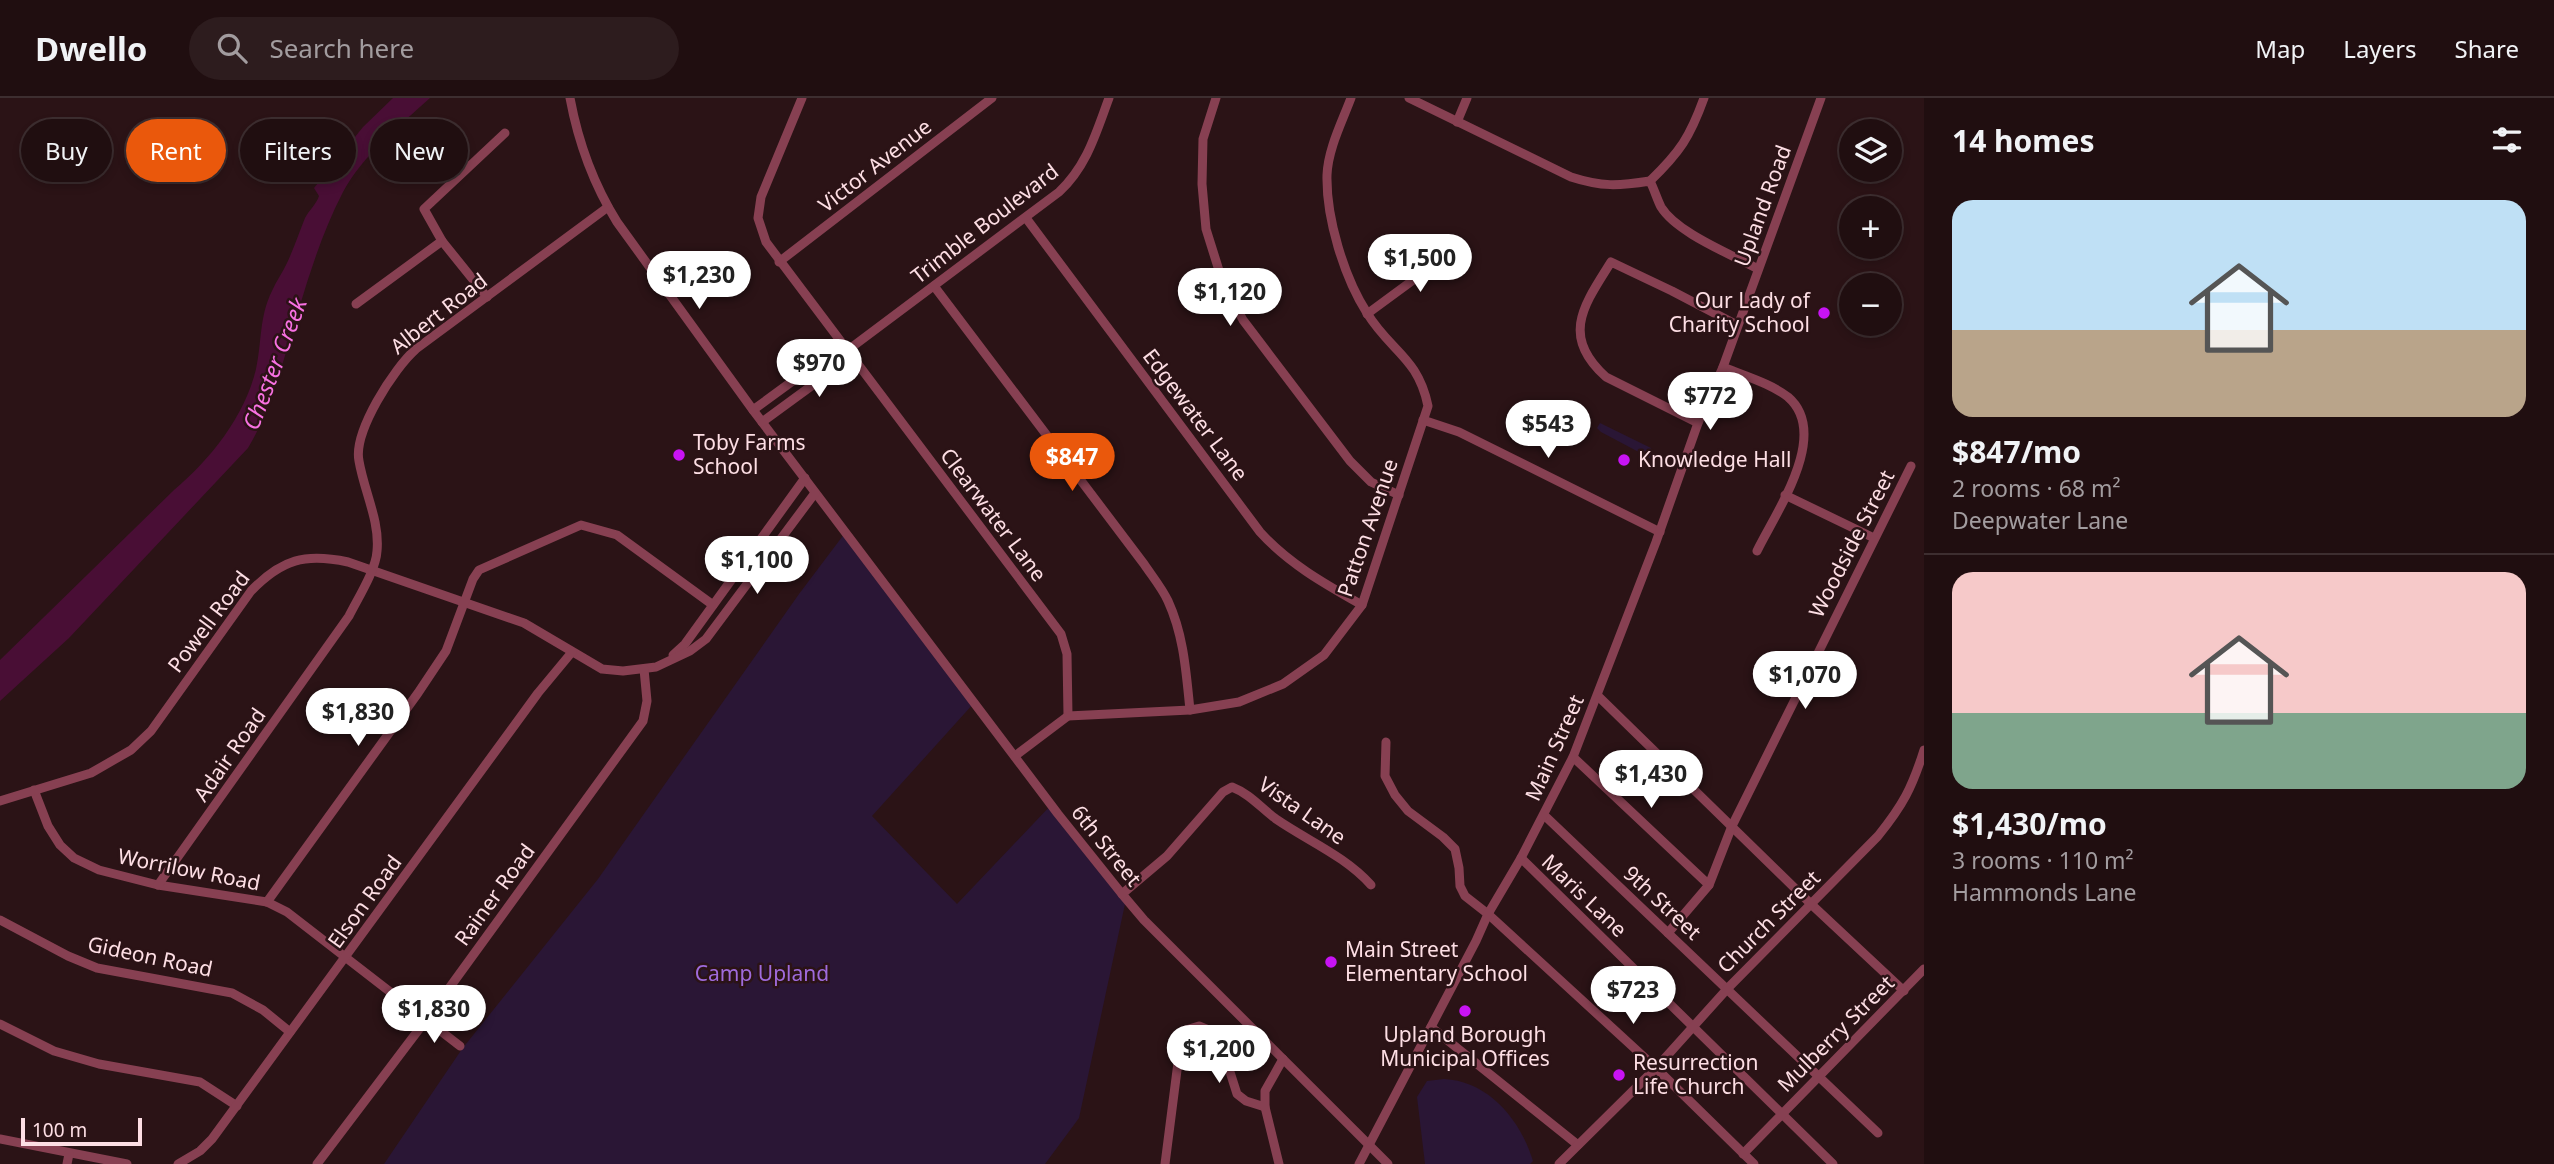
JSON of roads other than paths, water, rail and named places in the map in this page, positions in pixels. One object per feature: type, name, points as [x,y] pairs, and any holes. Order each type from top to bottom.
[{"type":"street","name":"6th Street","points":[[570,98],[579,137],[608,207],[636,250],[753,410],[1015,756],[1144,920],[1388,1164]]},
{"type":"street","name":"Clearwater Lane","points":[[802,98],[761,197],[758,218],[766,242],[1061,635],[1068,654],[1068,716]]},
{"type":"street","name":"Victor Avenue","points":[[779,262],[992,98]]},
{"type":"street","name":"Trimble Boulevard","points":[[762,422],[840,365],[848,350],[1026,218],[1073,179],[1087,157],[1109,98]]},
{"type":"street","points":[[1216,98],[1203,139],[1202,184],[1206,229],[1222,280],[1243,320],[1350,461],[1371,482],[1399,495]]},
{"type":"street","name":"Patton Avenue","points":[[1068,716],[1190,710],[1239,702],[1283,684],[1324,654],[1362,605],[1428,406],[1424,387],[1416,371],[1367,314],[1338,250],[1329,209],[1327,173],[1336,136],[1351,98]]},
{"type":"street","points":[[1409,98],[1570,177],[1597,186],[1650,181],[1676,156],[1704,98]]},
{"type":"street","points":[[1457,122],[1467,98]]},
{"type":"street","name":"Upland Road","points":[[1737,325],[1821,98]]},
{"type":"street","points":[[487,298],[442,242],[424,209],[505,133]]},
{"type":"street","points":[[1650,181],[1662,208],[1672,219],[1692,234],[1758,269]]},
{"type":"street","name":"Albert Road","points":[[370,571],[377,555],[378,536],[358,460],[358,444],[393,375],[403,360],[608,207]]},
{"type":"street","name":"Edgewater Lane","points":[[1026,218],[1260,532],[1278,552],[1305,572],[1362,605]]},
{"type":"street","points":[[356,304],[442,242]]},
{"type":"street","points":[[1367,314],[1454,250]]},
{"type":"street","points":[[1698,423],[1606,377],[1594,367],[1583,349],[1579,332],[1581,314],[1611,262],[1737,325]]},
{"type":"street","points":[[934,286],[1144,564],[1167,599],[1182,644],[1190,710]]},
{"type":"street","name":"Main Street","points":[[1359,1164],[1573,757],[1737,325]]},
{"type":"street","name":"Trimble Boulevard","points":[[753,410],[831,353],[848,350]]},
{"type":"street","points":[[1723,367],[1788,397],[1801,413],[1806,437],[1803,456],[1757,551]]},
{"type":"street","points":[[1423,420],[1460,432],[1660,532]]},
{"type":"street","name":"Woodside Street","points":[[1668,933],[1709,885],[1732,826],[1911,466]]},
{"type":"street","name":"Powell Road","points":[[667,661],[685,644],[805,478]]},
{"type":"street","name":"Powell Road","points":[[0,801],[92,773],[131,750],[151,731],[251,591],[269,573],[289,562],[307,557],[337,559],[524,623],[603,668],[623,671],[644,669],[690,651],[706,639],[815,492]]},
{"type":"street","points":[[1785,495],[1874,538]]},
{"type":"street","points":[[267,902],[446,651],[473,579],[479,570],[580,525],[617,535],[713,605]]},
{"type":"street","name":"Adair Road","points":[[158,885],[349,616],[370,571]]},
{"type":"street","name":"Elson Road","points":[[178,1164],[200,1151],[237,1106],[538,693],[572,652]]},
{"type":"street","name":"Rainer Road","points":[[317,1164],[426,1020],[643,721],[647,701],[644,669]]},
{"type":"street","points":[[1598,696],[1812,905],[1904,990]]},
{"type":"street","points":[[1015,756],[1068,716]]},
{"type":"street","points":[[1386,742],[1385,776],[1408,811],[1455,849],[1460,886],[1465,896],[1489,914],[1656,1068],[1754,1164]]},
{"type":"street","name":"Church Street","points":[[1563,1163],[1656,1068],[1728,988],[1812,905],[1900,808],[1913,784],[1924,750]]},
{"type":"street","points":[[1573,757],[1709,885]]},
{"type":"street","name":"Vista Lane","points":[[1122,894],[1167,856],[1223,792],[1232,787],[1244,791],[1276,819],[1358,870],[1371,885]]},
{"type":"street","name":"Worrilow Road","points":[[34,790],[48,826],[60,845],[74,858],[99,870],[158,885],[267,902],[287,912],[460,1046]]},
{"type":"street","name":"9th Street","points":[[1544,815],[1878,1133]]},
{"type":"street","name":"Maris Lane","points":[[1521,858],[1833,1164]]},
{"type":"street","name":"Gideon Road","points":[[0,920],[68,957],[97,968],[232,993],[263,1010],[290,1032]]},
{"type":"street","name":"Mulberry Street","points":[[1743,1154],[1924,969]]},
{"type":"street","points":[[0,1024],[54,1051],[99,1064],[200,1082],[237,1106]]},
{"type":"street","points":[[1165,1164],[1181,1039],[1186,1030],[1199,1026],[1218,1034],[1237,1094],[1246,1101],[1265,1107]]},
{"type":"street","points":[[1431,1027],[1578,1146]]},
{"type":"street","points":[[1279,1164],[1265,1107],[1265,1091],[1283,1059]]},
{"type":"street","points":[[0,1139],[127,1164]]},
{"type":"street","points":[[67,1164],[69,1154]]},
{"type":"water","points":[[393,98],[430,98],[406,119],[371,119]]},
{"type":"water","points":[[370,120],[370,154],[356,172],[356,136]]},
{"type":"water","name":"Chester Creek","points":[[319,182],[349,182],[333,212],[317,253],[269,404],[248,448],[69,638],[0,701],[0,660],[200,465],[235,420],[244,404],[256,369],[268,301],[290,257],[305,218],[319,196],[314,188]]},
{"type":"place","name":"Our Lady of Charity School","points":[[1824,313]]},
{"type":"place","name":"Toby Farms School","points":[[679,455]]},
{"type":"place","name":"Knowledge Hall","points":[[1624,460]]},
{"type":"place","name":"Main Street Elementary School","points":[[1331,962]]},
{"type":"place","name":"Upland Borough Municipal Offices","points":[[1465,1011]]},
{"type":"place","name":"Resurrection Life Church","points":[[1619,1075]]},
{"type":"park label","name":"Camp Upland","points":[[762,974]]}]
